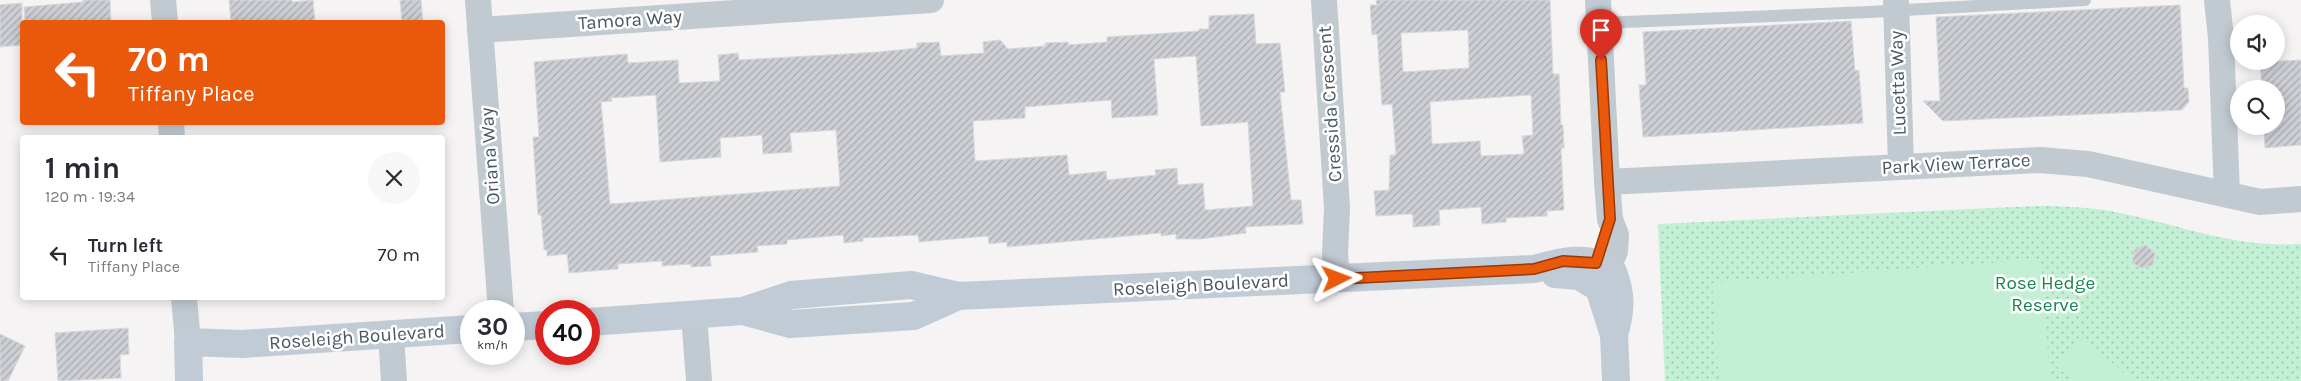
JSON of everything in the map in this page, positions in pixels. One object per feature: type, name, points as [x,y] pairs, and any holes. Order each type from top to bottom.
[{"type":"street","points":[[163,0],[164,20]]},
{"type":"street","name":"Oriana Way","points":[[478,0],[500,300]]},
{"type":"street","name":"Tamora Way","points":[[480,30],[931,0]]},
{"type":"street","name":"Cressida Crescent","points":[[1324,0],[1337,208],[1335,253],[1344,279]]},
{"type":"street","points":[[2217,0],[2221,38],[2228,194]]},
{"type":"street","name":"Lucetta Way","points":[[1896,5],[1900,166]]},
{"type":"street","points":[[1598,12],[1610,219],[1599,271],[1599,288],[1614,335],[1616,381]]},
{"type":"street","name":"Park View Terrace","points":[[1607,182],[1900,166],[2050,161],[2088,164],[2260,202],[2301,199]]},
{"type":"street","name":"Roseleigh Boulevard","points":[[600,321],[743,311],[791,295],[911,285],[958,296],[1534,269],[1564,276],[1579,276],[1599,271]]},
{"type":"street","points":[[184,300],[188,359]]},
{"type":"street","points":[[694,315],[699,381]]},
{"type":"street","name":"Roseleigh Boulevard","points":[[188,359],[242,344],[460,330]]},
{"type":"street","points":[[391,334],[394,381]]},
{"type":"lane","points":[[1598,12],[2085,0]]},
{"type":"green space","name":"Rose Hedge Reserve","points":[[2035,206],[2103,210],[2233,240],[2255,243],[2301,244],[2301,381],[1665,381],[1658,224]]},
{"type":"green space","points":[[2041,259],[2050,381],[1719,381],[1712,283]]},
{"type":"green space","points":[[2082,336],[2133,381],[2073,381],[2056,366]]},
{"type":"building","points":[[83,0],[110,0],[111,20],[25,20],[24,7],[83,2]]},
{"type":"building","points":[[229,0],[292,0],[292,2],[313,0],[315,20],[231,20]]},
{"type":"building","points":[[400,0],[421,0],[423,20],[402,20]]},
{"type":"building","points":[[1376,0],[1550,0],[1553,74],[1559,74],[1561,125],[1563,125],[1564,148],[1561,148],[1564,210],[1547,211],[1547,216],[1506,218],[1506,222],[1482,224],[1481,207],[1439,210],[1440,225],[1413,227],[1413,215],[1410,214],[1376,216],[1374,191],[1389,190],[1390,155],[1396,155],[1392,104],[1382,105],[1377,34],[1372,35],[1370,5],[1377,5]],"holes":[[[1468,30],[1469,68],[1403,72],[1401,33]],[[1531,95],[1533,135],[1522,136],[1524,154],[1481,156],[1480,141],[1432,144],[1430,102]]]},
{"type":"building","points":[[22,3],[20,45],[0,47],[0,5]]},
{"type":"building","points":[[2180,5],[2184,88],[2188,88],[2189,102],[2182,110],[1943,121],[1923,101],[1940,101],[1936,17]]},
{"type":"building","points":[[1254,14],[1256,44],[1280,43],[1285,92],[1280,92],[1291,200],[1301,200],[1303,224],[1245,227],[1246,233],[1201,239],[1176,239],[1176,234],[1161,236],[1161,233],[1007,247],[1007,242],[989,244],[988,236],[919,242],[918,235],[863,238],[863,241],[844,243],[843,235],[787,240],[787,244],[757,246],[758,252],[710,256],[711,266],[691,267],[691,264],[662,266],[662,261],[618,264],[618,269],[569,273],[567,254],[547,256],[547,250],[544,250],[541,215],[538,215],[533,137],[539,137],[534,62],[627,54],[628,63],[678,60],[679,83],[720,81],[718,55],[738,53],[739,60],[879,52],[917,48],[917,43],[939,42],[941,56],[984,53],[983,42],[1000,40],[1008,49],[1045,46],[1045,43],[1068,42],[1068,45],[1107,42],[1107,37],[1199,31],[1199,29],[1209,29],[1209,16]],"holes":[[[1196,56],[1201,126],[1248,122],[1253,206],[1205,210],[1203,183],[1178,185],[1177,168],[1155,170],[1156,175],[1107,180],[1106,171],[1069,175],[1067,155],[975,161],[973,121],[1025,118],[1025,107],[1111,100],[1112,118],[1158,115],[1154,59]],[[656,95],[660,162],[721,157],[720,138],[762,135],[763,154],[792,152],[790,133],[836,130],[840,186],[610,204],[601,102],[612,101],[611,98]]]},
{"type":"building","points":[[1851,21],[1855,71],[1859,70],[1863,123],[1643,137],[1639,85],[1646,85],[1643,32]]},
{"type":"building","points":[[2301,60],[2301,145],[2265,148],[2264,135],[2285,135],[2285,80],[2261,80],[2261,70],[2285,70],[2285,61]]},
{"type":"building","points":[[2146,245],[2155,253],[2153,265],[2142,268],[2132,263],[2135,249]]},
{"type":"building","points":[[128,328],[129,354],[120,355],[121,378],[58,381],[55,333]]},
{"type":"building","points":[[0,334],[25,346],[8,381],[0,381]]},
{"type":"route","points":[[1337,279],[1534,269],[1563,261],[1578,260],[1596,263],[1603,235],[1610,219],[1601,60]]}]
